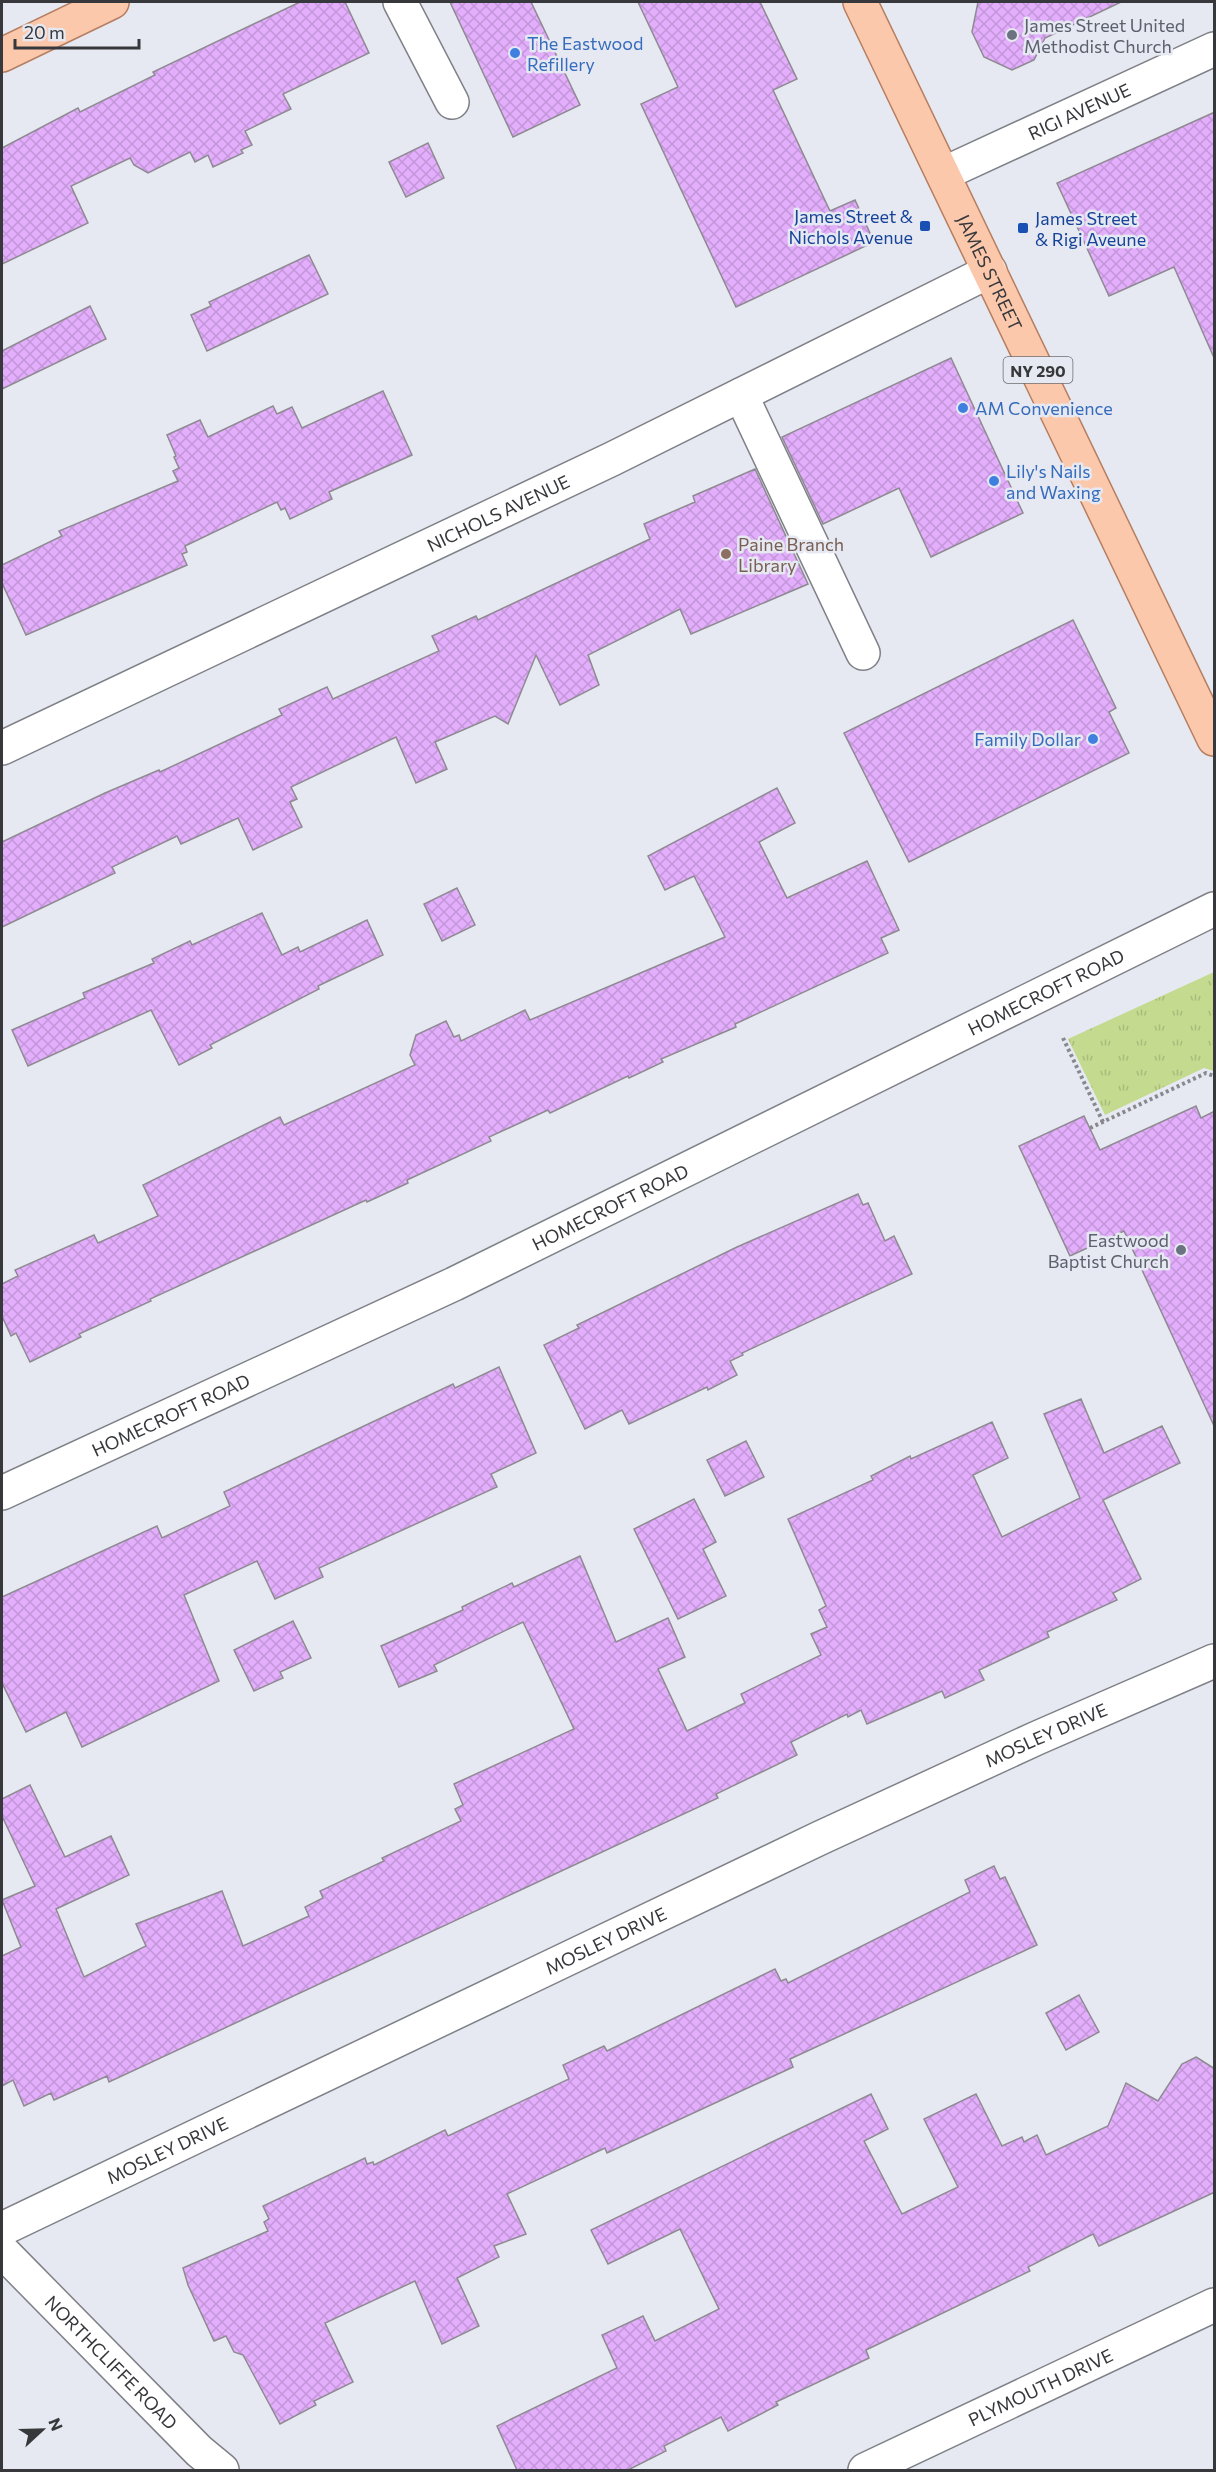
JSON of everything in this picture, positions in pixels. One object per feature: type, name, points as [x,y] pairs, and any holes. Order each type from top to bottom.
[{"type":"main road","points":[[2,55],[112,2]]},
{"type":"main road","name":"JAMES STREET","points":[[860,2],[1215,739]]},
{"type":"street","points":[[400,2],[452,102]]},
{"type":"street","name":"RIGI AVENUE","points":[[943,174],[1215,49]]},
{"type":"street","name":"NICHOLS AVENUE","points":[[2,748],[612,459],[990,271]]},
{"type":"street","points":[[741,395],[863,653]]},
{"type":"street","name":"HOMECROFT ROAD","points":[[2,1493],[454,1284],[1215,909]]},
{"type":"street","name":"MOSLEY DRIVE","points":[[2,2229],[820,1838],[1037,1738],[1215,1661]]},
{"type":"street","name":"NORTHCLIFFE ROAD","points":[[2,2251],[199,2451],[222,2470]]},
{"type":"street","name":"PLYMOUTH DRIVE","points":[[865,2470],[1215,2305]]},
{"type":"path","points":[[1063,1038],[1104,1122]]},
{"type":"path","points":[[1090,1128],[1206,1073],[1215,1076]]},
{"type":"green space","points":[[1214,972],[1214,1071],[1204,1068],[1105,1115],[1068,1039]]},
{"type":"building","points":[[300,2],[345,2],[369,53],[283,94],[291,109],[245,131],[252,145],[241,150],[243,153],[213,167],[208,155],[195,162],[190,152],[148,173],[134,165],[130,158],[71,186],[88,223],[2,264],[2,148],[78,108],[80,112],[155,75],[153,72]]},
{"type":"building","name":"The Eastwood Refillery","points":[[450,2],[531,2],[580,105],[513,137]]},
{"type":"building","points":[[638,2],[760,2],[797,79],[773,90],[830,211],[855,200],[874,242],[736,307],[641,104],[678,87]]},
{"type":"building","name":"James Street United Methodist Church","points":[[978,2],[1121,2],[1045,38],[1034,60],[1012,70],[984,57],[972,32]]},
{"type":"building","points":[[1215,112],[1215,360],[1174,267],[1109,296],[1057,183]]},
{"type":"building","points":[[428,143],[444,178],[406,197],[389,162]]},
{"type":"building","points":[[309,255],[328,294],[207,351],[191,315],[211,306],[209,302]]},
{"type":"building","points":[[90,306],[106,339],[2,389],[2,351]]},
{"type":"building","points":[[951,358],[1023,513],[931,557],[899,488],[823,524],[782,437]]},
{"type":"building","points":[[383,391],[412,455],[329,492],[332,499],[290,519],[285,508],[281,510],[277,502],[185,546],[187,552],[182,554],[187,565],[26,635],[2,583],[2,565],[62,536],[59,531],[178,481],[173,471],[179,468],[167,435],[200,420],[208,437],[273,406],[277,414],[292,407],[302,428]]},
{"type":"building","points":[[755,469],[808,584],[691,634],[680,609],[588,655],[599,685],[560,705],[536,655],[508,724],[495,716],[435,742],[447,769],[416,783],[396,737],[291,787],[297,799],[290,802],[302,827],[253,850],[238,818],[181,844],[177,836],[112,867],[115,873],[2,927],[2,842],[105,793],[159,770],[160,772],[282,715],[279,709],[327,687],[333,699],[439,651],[432,636],[476,616],[478,620],[650,539],[644,524],[695,502],[693,496]]},
{"type":"building","points":[[1073,620],[1116,708],[1109,712],[1129,753],[909,862],[844,733]]},
{"type":"building","points":[[777,788],[795,823],[759,842],[787,898],[867,861],[899,930],[881,938],[888,953],[735,1024],[736,1027],[661,1059],[663,1062],[629,1078],[628,1076],[550,1113],[548,1110],[489,1137],[491,1141],[407,1180],[408,1183],[150,1299],[151,1301],[79,1334],[81,1337],[30,1362],[16,1333],[11,1336],[2,1316],[2,1284],[18,1276],[15,1270],[94,1235],[98,1243],[158,1216],[143,1185],[280,1117],[284,1125],[415,1065],[410,1055],[416,1035],[446,1021],[454,1037],[459,1035],[461,1041],[525,1010],[530,1020],[725,937],[694,876],[665,890],[648,856]]},
{"type":"building","points":[[457,888],[475,925],[442,941],[424,904]]},
{"type":"building","points":[[262,913],[282,955],[298,947],[300,952],[367,920],[383,955],[318,986],[319,989],[210,1045],[212,1048],[179,1065],[151,1010],[28,1066],[12,1030],[85,998],[83,993],[154,963],[152,959],[190,941],[192,945]]},
{"type":"building","name":"Eastwood Baptist Church","points":[[1196,1106],[1201,1118],[1215,1111],[1215,1428],[1124,1231],[1070,1256],[1019,1146],[1084,1116],[1100,1150]]},
{"type":"building","points":[[858,1194],[863,1205],[868,1203],[885,1241],[894,1236],[912,1274],[742,1353],[743,1355],[730,1361],[737,1375],[708,1390],[707,1387],[629,1424],[622,1410],[585,1429],[544,1345],[579,1328],[577,1325],[737,1247]]},
{"type":"building","points":[[499,1367],[536,1453],[491,1474],[497,1487],[319,1568],[323,1577],[275,1599],[257,1561],[184,1595],[219,1681],[82,1747],[66,1712],[26,1732],[2,1683],[2,1597],[157,1526],[162,1538],[230,1506],[224,1492],[453,1384],[455,1388]]},
{"type":"building","points":[[1081,1399],[1104,1453],[1162,1426],[1180,1463],[1103,1500],[1141,1579],[1113,1593],[1117,1600],[1047,1632],[1049,1637],[979,1670],[984,1680],[945,1698],[942,1691],[867,1724],[861,1710],[848,1717],[847,1714],[791,1742],[797,1755],[716,1794],[718,1798],[109,2082],[107,2076],[54,2100],[51,2093],[24,2106],[13,2080],[2,2086],[2,1956],[21,1947],[2,1900],[35,1886],[2,1816],[2,1799],[30,1785],[65,1857],[111,1836],[129,1875],[56,1909],[84,1977],[146,1946],[136,1924],[222,1891],[243,1946],[309,1916],[305,1907],[323,1898],[320,1891],[384,1861],[382,1858],[461,1821],[455,1809],[463,1805],[454,1784],[574,1729],[523,1622],[434,1665],[437,1671],[399,1687],[381,1646],[463,1610],[462,1607],[512,1583],[514,1587],[580,1556],[616,1642],[668,1618],[685,1657],[658,1669],[687,1731],[745,1703],[741,1694],[821,1655],[811,1634],[827,1627],[819,1610],[826,1606],[788,1519],[873,1480],[871,1476],[910,1456],[911,1459],[992,1422],[1008,1458],[973,1475],[1002,1537],[1080,1498],[1044,1414]]},
{"type":"building","points":[[746,1441],[764,1477],[725,1496],[707,1460]]},
{"type":"building","points":[[694,1499],[716,1542],[703,1549],[726,1596],[678,1619],[634,1529]]},
{"type":"building","points":[[293,1621],[311,1658],[280,1672],[283,1678],[254,1691],[234,1650]]},
{"type":"building","points":[[994,1866],[1000,1879],[1005,1877],[1037,1945],[790,2059],[793,2067],[607,2153],[605,2148],[507,2194],[526,2234],[494,2246],[499,2257],[457,2278],[479,2326],[442,2344],[415,2281],[325,2323],[353,2382],[314,2401],[316,2405],[280,2424],[243,2355],[234,2352],[226,2336],[214,2341],[188,2285],[183,2268],[268,2231],[264,2222],[269,2219],[263,2206],[365,2158],[367,2164],[373,2162],[374,2165],[445,2130],[448,2136],[569,2079],[563,2065],[604,2046],[607,2051],[775,1969],[781,1981],[786,1979],[788,1983],[970,1892],[965,1880]]},
{"type":"building","points":[[1079,1995],[1099,2032],[1066,2050],[1046,2013]]},
{"type":"building","points":[[1196,2057],[1215,2069],[1215,2192],[1099,2246],[1093,2234],[1028,2267],[1030,2271],[866,2350],[869,2358],[776,2402],[778,2405],[728,2431],[721,2417],[664,2446],[666,2451],[628,2470],[517,2470],[497,2426],[617,2368],[602,2335],[643,2316],[655,2341],[719,2309],[680,2229],[608,2264],[591,2230],[871,2094],[888,2129],[864,2141],[902,2214],[958,2187],[924,2119],[976,2094],[1002,2146],[1022,2137],[1024,2142],[1037,2135],[1046,2155],[1108,2126],[1126,2083],[1158,2101],[1182,2064]]},
{"type":"place","name":"James Street United Methodist Church","points":[[1012,35]]},
{"type":"place","name":"The Eastwood Refillery","points":[[515,53]]},
{"type":"place","name":"James Street & Nichols Avenue","points":[[925,226]]},
{"type":"place","name":"James Street & Rigi Aveune","points":[[1023,228]]},
{"type":"place","name":"AM Convenience","points":[[963,408]]},
{"type":"place","name":"Lily's Nails and Waxing","points":[[994,481]]},
{"type":"place","name":"Paine Branch Library","points":[[726,554]]},
{"type":"place","name":"Family Dollar","points":[[1093,739]]},
{"type":"place","name":"Eastwood Baptist Church","points":[[1181,1250]]}]
